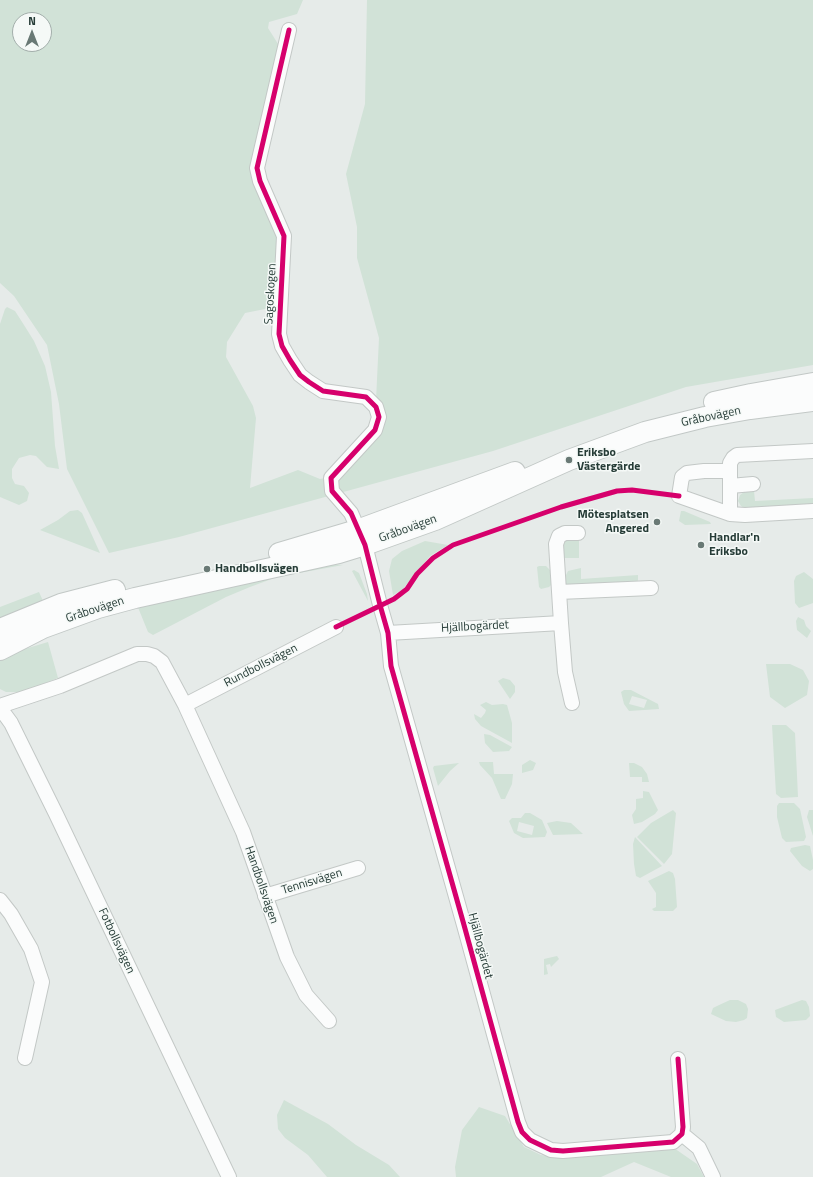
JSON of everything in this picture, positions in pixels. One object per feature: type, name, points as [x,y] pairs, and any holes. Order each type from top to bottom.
[{"type":"main road","name":"Gråbovägen","points":[[0,650],[43,628],[98,608],[135,598],[339,553],[362,537],[678,413],[751,394],[813,383]]},
{"type":"main road","name":"Gråbovägen","points":[[0,629],[27,617],[74,600],[435,520],[569,460],[645,432],[705,417],[750,409],[813,401]]},
{"type":"street","name":"Sagoskogen","points":[[289,30],[257,168],[260,181],[284,236],[279,334],[282,346],[290,360],[300,375],[309,382],[323,391],[366,397],[376,407],[379,417],[374,430],[330,478],[332,491],[351,513],[362,537]]},
{"type":"street","points":[[730,514],[730,463],[737,456],[813,451]]},
{"type":"street","points":[[730,471],[704,471],[687,473],[682,478],[680,496],[730,514],[745,515],[813,511]]},
{"type":"street","points":[[730,486],[753,484]]},
{"type":"street","points":[[572,703],[565,672],[556,544],[559,536],[565,533],[578,533]]},
{"type":"street","name":"Hjällbogärdet","points":[[362,537],[388,633],[391,666],[464,925],[509,1094],[522,1132],[530,1140],[540,1145],[551,1150],[563,1151],[673,1142],[682,1134]]},
{"type":"street","points":[[559,592],[651,588]]},
{"type":"street","name":"Hjällbogärdet","points":[[388,633],[561,623]]},
{"type":"street","name":"Rundbollsvägen","points":[[185,705],[336,627]]},
{"type":"street","name":"Handbollsvägen","points":[[0,707],[60,686],[125,658],[147,654],[154,656],[162,662],[185,705],[243,832],[287,957],[306,995],[329,1021]]},
{"type":"street","name":"Fotbollsvägen","points":[[0,707],[11,723],[49,800],[229,1177]]},
{"type":"street","name":"Tennisvägen","points":[[265,896],[358,868]]},
{"type":"street","points":[[0,900],[11,914],[31,949],[42,982],[25,1058]]},
{"type":"street","points":[[678,1059],[684,1121],[682,1134],[699,1148],[714,1177]]},
{"type":"green space","points":[[0,0],[303,0],[297,14],[269,22],[268,28],[280,47],[253,164],[280,234],[275,307],[245,313],[227,342],[226,357],[253,406],[256,418],[250,488],[298,470],[320,479],[341,475],[375,421],[379,338],[357,258],[357,227],[346,174],[365,104],[367,0],[813,0],[813,365],[686,387],[493,451],[179,537],[109,553],[67,469],[59,404],[47,345],[14,296],[0,283]]},
{"type":"green space","points":[[7,307],[15,311],[34,341],[45,366],[51,392],[55,446],[59,469],[47,467],[36,456],[30,455],[19,458],[12,469],[12,478],[15,484],[24,486],[29,493],[27,501],[19,505],[0,497],[0,324]]},
{"type":"green space","points":[[747,490],[754,491],[755,501],[813,498],[813,506],[746,509],[741,506],[738,501],[740,495]]},
{"type":"green space","points":[[78,510],[82,513],[100,553],[40,530],[70,511]]},
{"type":"green space","points":[[681,511],[710,522],[711,524],[685,525],[679,521]]},
{"type":"green space","points":[[579,536],[579,558],[564,558],[563,542],[565,539]]},
{"type":"green space","points":[[425,541],[448,545],[430,556],[402,590],[393,595],[389,571],[392,559],[402,551]]},
{"type":"green space","points":[[327,564],[343,565],[277,577],[226,597],[153,635],[148,632],[137,605]]},
{"type":"green space","points":[[546,566],[551,571],[552,584],[549,587],[541,589],[539,587],[537,567]]},
{"type":"green space","points":[[581,568],[581,579],[638,575],[638,580],[637,582],[566,585],[565,577],[568,571]]},
{"type":"green space","points":[[354,570],[359,573],[368,601],[352,571]]},
{"type":"green space","points":[[804,572],[813,579],[813,603],[799,608],[795,603],[794,581],[796,576]]},
{"type":"green space","points":[[39,592],[44,603],[0,621],[0,607]]},
{"type":"green space","points":[[798,617],[804,620],[806,626],[811,631],[807,638],[797,630],[796,621]]},
{"type":"green space","points":[[48,642],[58,678],[23,692],[6,692],[0,689],[0,658],[8,654]]},
{"type":"green space","points":[[766,664],[790,664],[803,670],[809,681],[807,695],[785,708],[770,697]]},
{"type":"green space","points":[[503,678],[510,680],[515,686],[515,692],[510,699],[498,681]]},
{"type":"green space","points":[[624,690],[631,690],[658,704],[659,709],[629,711],[624,704],[621,692]],"holes":[[[632,696],[647,700],[644,708],[629,704]]]},
{"type":"green space","points":[[486,702],[492,705],[507,705],[512,723],[512,743],[481,726],[475,719],[474,714],[481,718],[485,713],[486,710],[480,705]]},
{"type":"green space","points":[[772,725],[786,725],[795,733],[798,797],[781,798],[776,794]]},
{"type":"green space","points":[[484,734],[490,735],[512,747],[509,751],[493,752],[485,743]]},
{"type":"green space","points":[[530,760],[536,763],[533,770],[522,773],[522,765]]},
{"type":"green space","points":[[479,762],[493,762],[494,774],[513,774],[512,784],[505,799],[501,799],[492,778]]},
{"type":"green space","points":[[459,763],[450,771],[438,786],[433,768],[434,766]]},
{"type":"green space","points":[[629,763],[634,763],[642,767],[647,774],[649,782],[642,782],[642,777],[630,777]]},
{"type":"green space","points":[[643,791],[649,792],[658,810],[655,814],[642,822],[634,824],[632,815],[636,809],[636,799],[643,798]]},
{"type":"green space","points":[[779,803],[794,803],[800,809],[806,837],[804,841],[786,842],[782,838],[777,817],[777,806]]},
{"type":"green space","points":[[673,810],[676,813],[672,854],[664,864],[637,837],[651,823]]},
{"type":"green space","points":[[809,810],[813,810],[813,836],[807,817]]},
{"type":"green space","points":[[525,813],[530,813],[542,820],[547,832],[545,837],[523,838],[514,833],[509,821],[512,818],[521,818]],"holes":[[[519,822],[534,826],[532,835],[517,831]]]},
{"type":"green space","points":[[557,821],[571,823],[583,834],[553,835],[547,823]]},
{"type":"green space","points":[[635,837],[662,866],[640,878],[636,876],[634,864],[633,844]]},
{"type":"green space","points":[[805,845],[810,846],[813,860],[813,869],[810,871],[802,866],[790,851],[791,848]]},
{"type":"green space","points":[[669,871],[673,873],[675,879],[677,907],[673,911],[654,911],[652,909],[656,907],[656,893],[648,881]]},
{"type":"green space","points":[[557,956],[559,959],[551,967],[550,964],[546,965],[548,974],[544,975],[544,959]]},
{"type":"green space","points":[[730,1000],[738,1000],[746,1004],[748,1009],[747,1018],[736,1022],[726,1021],[711,1014],[713,1008]]},
{"type":"green space","points":[[802,1000],[806,1001],[809,1007],[810,1016],[806,1020],[784,1022],[776,1017],[775,1010]]},
{"type":"green space","points":[[284,1100],[328,1124],[356,1145],[389,1165],[400,1177],[327,1177],[308,1155],[285,1138],[278,1129],[277,1115]]},
{"type":"green space","points":[[479,1107],[505,1116],[524,1147],[541,1155],[559,1158],[594,1156],[671,1146],[697,1164],[704,1177],[671,1177],[634,1162],[601,1177],[456,1177],[455,1167],[462,1130]]},
{"type":"cycle path","points":[[289,30],[257,168],[260,181],[284,236],[279,334],[282,346],[290,360],[300,375],[309,382],[323,391],[366,397],[376,407],[379,417],[375,430],[331,478],[332,491],[351,513],[365,545],[388,633],[391,666],[522,1132],[530,1140],[551,1150],[563,1151],[673,1142],[682,1134],[683,1127],[678,1059]]},
{"type":"cycle path","points":[[336,627],[394,599],[407,589],[417,574],[433,558],[453,545],[561,507],[617,491],[632,490],[679,496]]},
{"type":"place","name":"Eriksbo Västergärde","points":[[569,460]]},
{"type":"place","name":"Mötesplatsen Angered","points":[[657,522]]},
{"type":"place","name":"Handlar'n Eriksbo","points":[[701,545]]},
{"type":"place","name":"Handbollsvägen","points":[[207,569]]}]
